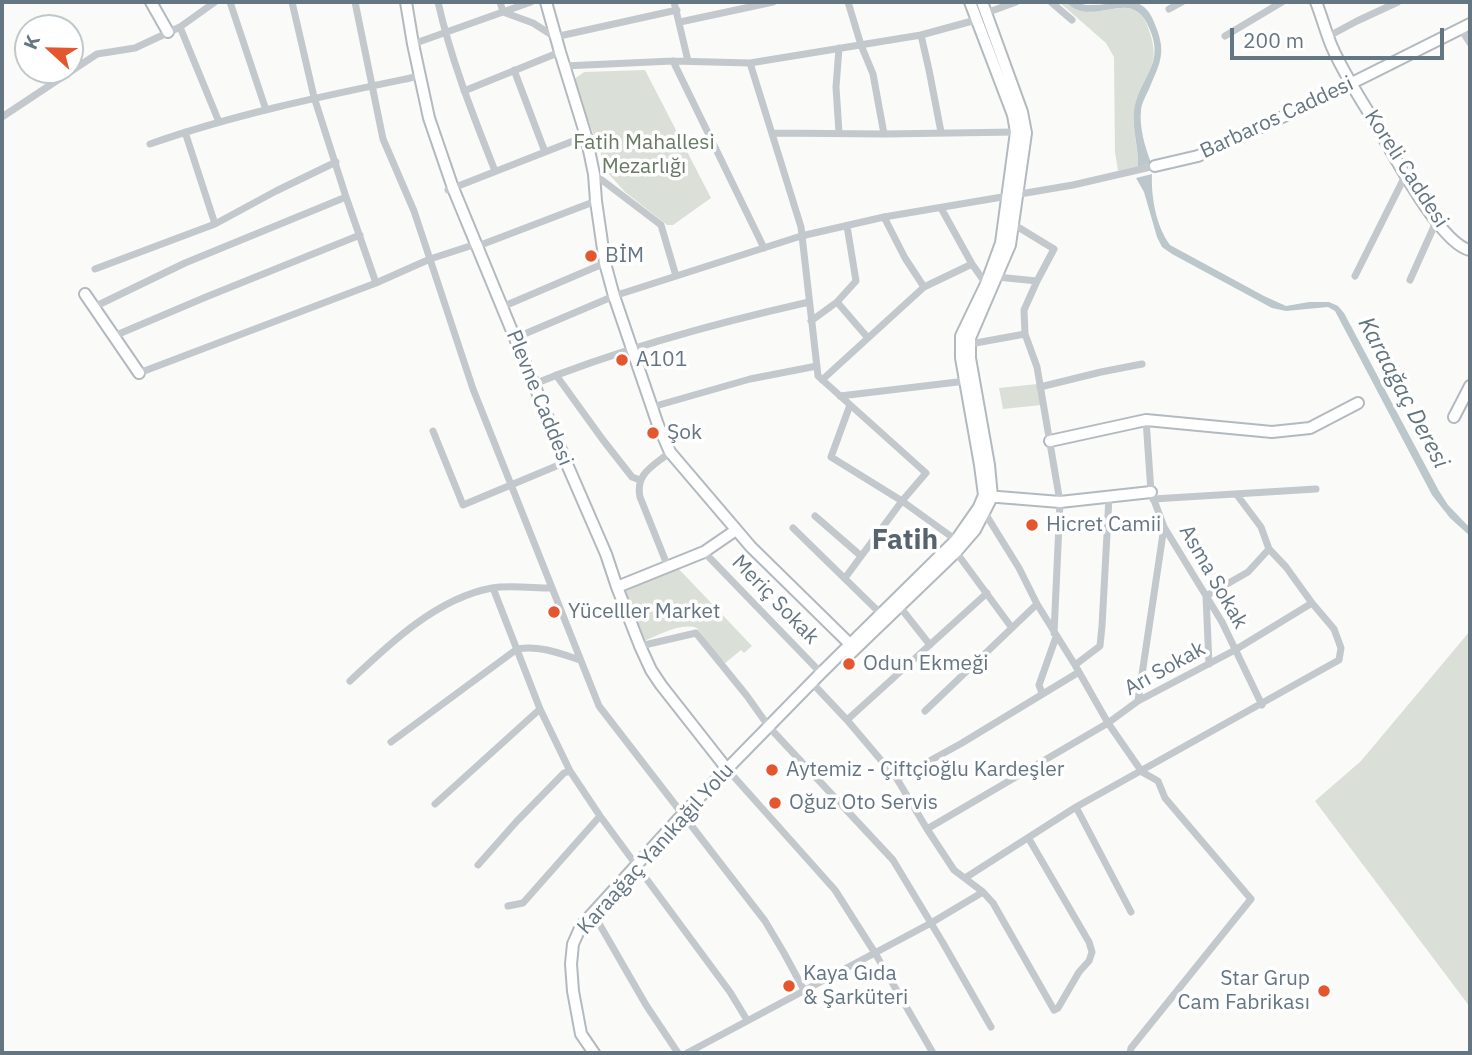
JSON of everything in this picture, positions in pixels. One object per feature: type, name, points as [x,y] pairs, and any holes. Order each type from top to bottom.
[{"type":"street","points":[[151,2],[168,32]]},
{"type":"street","points":[[2,117],[97,54],[135,48],[180,27],[215,2]]},
{"type":"street","points":[[230,2],[266,110]]},
{"type":"street","points":[[292,2],[314,97],[376,283]]},
{"type":"street","points":[[355,2],[383,139],[414,211],[473,389],[599,706],[765,922],[804,990]]},
{"type":"street","name":"Plevne Caddesi","points":[[406,2],[429,118],[450,189],[478,246],[606,554],[640,646],[661,685],[727,769]]},
{"type":"street","points":[[438,2],[464,91],[495,171]]},
{"type":"street","points":[[500,2],[503,12]]},
{"type":"street","points":[[413,44],[531,2]]},
{"type":"street","points":[[546,2],[586,136],[594,174],[605,263],[614,296],[670,452],[736,530],[853,646]]},
{"type":"street","points":[[680,22],[739,6],[773,2]]},
{"type":"street","points":[[848,2],[873,74],[884,134]]},
{"type":"street","points":[[789,706],[821,673],[900,607],[956,552],[975,530],[988,496],[989,465],[970,358],[970,338],[1010,245],[1016,132],[1013,115],[970,2]]},
{"type":"street","points":[[982,2],[1022,112],[1026,133],[1001,243],[986,284],[961,336],[961,358],[988,496]]},
{"type":"street","points":[[986,13],[1016,2]]},
{"type":"street","points":[[1051,2],[1072,20]]},
{"type":"street","points":[[1169,9],[1182,2]]},
{"type":"street","points":[[1224,36],[1282,2]]},
{"type":"street","name":"Koreli Caddesi","points":[[1316,2],[1331,45],[1405,176],[1436,222],[1463,249],[1470,250]]},
{"type":"street","points":[[1329,36],[1398,2]]},
{"type":"street","points":[[503,12],[533,23],[555,37],[676,6],[680,22],[681,61],[677,71],[764,247]]},
{"type":"street","points":[[564,65],[681,61],[750,63],[920,35],[976,20]]},
{"type":"street","points":[[180,27],[219,122]]},
{"type":"street","points":[[1466,27],[1470,43]]},
{"type":"street","name":"Barbaros Caddesi","points":[[1155,166],[1198,156],[1466,27]]},
{"type":"street","points":[[920,35],[941,132]]},
{"type":"street","points":[[839,48],[836,87],[839,133]]},
{"type":"street","points":[[464,91],[560,52]]},
{"type":"street","points":[[750,63],[801,227],[818,376],[926,473],[845,579]]},
{"type":"street","points":[[514,70],[545,152]]},
{"type":"street","points":[[150,145],[219,122],[314,97],[420,76]]},
{"type":"street","points":[[185,132],[215,224]]},
{"type":"street","points":[[772,133],[1016,132]]},
{"type":"street","points":[[450,189],[586,136]]},
{"type":"street","points":[[95,269],[215,224],[336,162]]},
{"type":"street","points":[[515,338],[614,296],[802,236],[884,217],[1012,196],[1155,166]]},
{"type":"street","points":[[594,174],[660,225],[676,276]]},
{"type":"street","points":[[1355,276],[1405,176]]},
{"type":"street","points":[[94,307],[185,262],[346,197]]},
{"type":"street","points":[[85,294],[139,373],[376,283],[430,259],[478,246],[596,201]]},
{"type":"street","points":[[941,208],[986,284]]},
{"type":"street","points":[[884,217],[905,258],[924,287]]},
{"type":"street","points":[[1410,280],[1436,222]]},
{"type":"street","points":[[1013,223],[1054,249],[1024,310],[1025,334],[1037,367],[1060,502],[1055,635],[1039,685],[1042,693]]},
{"type":"street","points":[[811,321],[836,302],[856,281],[847,226]]},
{"type":"street","points":[[114,336],[359,235]]},
{"type":"street","points":[[502,307],[605,263]]},
{"type":"street","points":[[822,380],[924,287],[972,264]]},
{"type":"street","points":[[997,277],[1037,281]]},
{"type":"street","points":[[534,384],[632,348],[809,302]]},
{"type":"street","points":[[836,302],[868,338]]},
{"type":"street","points":[[970,344],[1025,334]]},
{"type":"street","points":[[1040,387],[1142,364]]},
{"type":"street","points":[[652,407],[751,379],[817,366]]},
{"type":"street","points":[[556,375],[632,477],[640,480]]},
{"type":"street","points":[[840,396],[966,382]]},
{"type":"street","points":[[1454,417],[1470,386]]},
{"type":"street","points":[[1050,441],[1146,421],[1272,432],[1310,428],[1358,403]]},
{"type":"street","points":[[850,405],[831,457],[902,501],[956,540]]},
{"type":"street","name":"Asma Sokak","points":[[1146,421],[1152,496],[1164,527],[1222,622],[1262,705]]},
{"type":"street","points":[[433,431],[463,505],[566,462]]},
{"type":"street","points":[[668,567],[638,488],[642,477],[670,452]]},
{"type":"street","points":[[988,496],[1060,502],[1109,497],[1237,495],[1315,489]]},
{"type":"street","points":[[965,878],[1076,807],[1339,660],[1341,648],[1334,629],[1269,549],[1261,527],[1237,495]]},
{"type":"street","points":[[897,779],[962,743],[1042,693],[1077,669],[1100,646],[1109,497]]},
{"type":"street","points":[[789,706],[815,686],[982,510]]},
{"type":"street","points":[[982,510],[1019,568],[1037,604],[1108,723],[1142,772],[1158,781],[1166,798],[1251,899],[1131,1048],[1130,1053]]},
{"type":"street","points":[[815,516],[861,556]]},
{"type":"street","points":[[1138,701],[1164,527]]},
{"type":"street","points":[[793,528],[881,614]]},
{"type":"street","points":[[617,587],[704,552],[736,530]]},
{"type":"street","points":[[1209,664],[1206,596],[1248,572],[1269,549]]},
{"type":"street","name":"Meriç Sokak","points":[[704,552],[821,673]]},
{"type":"street","points":[[956,552],[1013,628]]},
{"type":"street","points":[[350,681],[395,639],[453,600],[493,588],[551,588]]},
{"type":"street","points":[[493,588],[540,709],[570,771],[730,992],[747,1020]]},
{"type":"street","points":[[847,720],[987,593]]},
{"type":"street","name":"Arı Sokak","points":[[927,829],[1108,723],[1138,701],[1235,650],[1312,603]]},
{"type":"street","points":[[925,711],[1037,604]]},
{"type":"street","points":[[900,607],[930,645]]},
{"type":"street","points":[[640,646],[696,633],[769,727],[893,860],[991,1027]]},
{"type":"street","points":[[391,742],[517,649],[540,648],[580,660]]},
{"type":"street","points":[[815,686],[897,779],[954,870],[983,892],[1001,915],[1054,1010],[1089,961],[1092,952],[1089,942],[1029,839]]},
{"type":"street","name":"Karaağaç Yanıkağıl Yolu","points":[[584,1053],[573,990],[572,954],[573,944],[581,926],[683,814],[789,706]]},
{"type":"street","points":[[435,804],[540,709]]},
{"type":"street","points":[[727,769],[835,890],[933,1053]]},
{"type":"street","points":[[478,865],[564,773],[570,771]]},
{"type":"street","points":[[1076,807],[1131,912]]},
{"type":"street","points":[[508,906],[523,903],[600,816]]},
{"type":"street","points":[[687,1053],[931,923],[983,892]]},
{"type":"street","points":[[593,913],[646,1005],[678,1053]]},
{"type":"street","points":[[581,1034],[594,1053]]},
{"type":"green space","points":[[1059,2],[1066,2],[1086,11],[1131,9],[1138,12],[1145,21],[1154,53],[1153,63],[1134,113],[1138,167],[1118,171],[1115,152],[1114,57],[1106,43]]},
{"type":"green space","name":"Fatih Mahallesi Mezarlığı","points":[[645,70],[711,198],[673,225],[667,225],[625,192],[608,173],[573,80],[584,72]]},
{"type":"green space","points":[[1037,384],[1041,405],[1003,409],[999,388]]},
{"type":"green space","points":[[676,566],[752,646],[744,653],[741,650],[724,664],[697,628],[691,627],[670,630],[644,641],[625,592],[627,587]]},
{"type":"green space","points":[[1470,631],[1470,1007],[1315,801],[1361,761]]},
{"type":"shaded area","points":[[1066,2],[1087,5],[1136,3],[1145,8],[1151,16],[1158,32],[1161,56],[1142,104],[1141,117],[1143,137],[1151,163],[1138,167],[1134,126],[1137,99],[1154,58],[1152,35],[1145,20],[1138,12],[1129,8],[1085,12]]},
{"type":"shaded area","points":[[1152,174],[1155,211],[1170,245],[1286,306],[1329,302],[1338,306],[1439,491],[1470,528],[1470,536],[1450,518],[1432,495],[1335,311],[1328,307],[1286,311],[1272,308],[1162,247],[1144,192],[1136,178]]},
{"type":"place","name":"BİM","points":[[591,256]]},
{"type":"place","name":"A101","points":[[622,360]]},
{"type":"place","name":"Şok","points":[[653,433]]},
{"type":"place","name":"Hicret Camii","points":[[1032,525]]},
{"type":"place","name":"Yücelller Market","points":[[554,612]]},
{"type":"place","name":"Odun Ekmeği","points":[[849,664]]},
{"type":"place","name":"Aytemiz - Çiftçioğlu Kardeşler","points":[[772,770]]},
{"type":"place","name":"Oğuz Oto Servis","points":[[775,803]]},
{"type":"place","name":"Kaya Gıda & Şarküteri","points":[[789,986]]},
{"type":"place","name":"Star Grup Cam Fabrikası","points":[[1324,991]]},
{"type":"district","name":"Fatih","points":[[905,541]]},
{"type":"water label","name":"Karaağaç Deresi","points":[[1403,393]]}]
